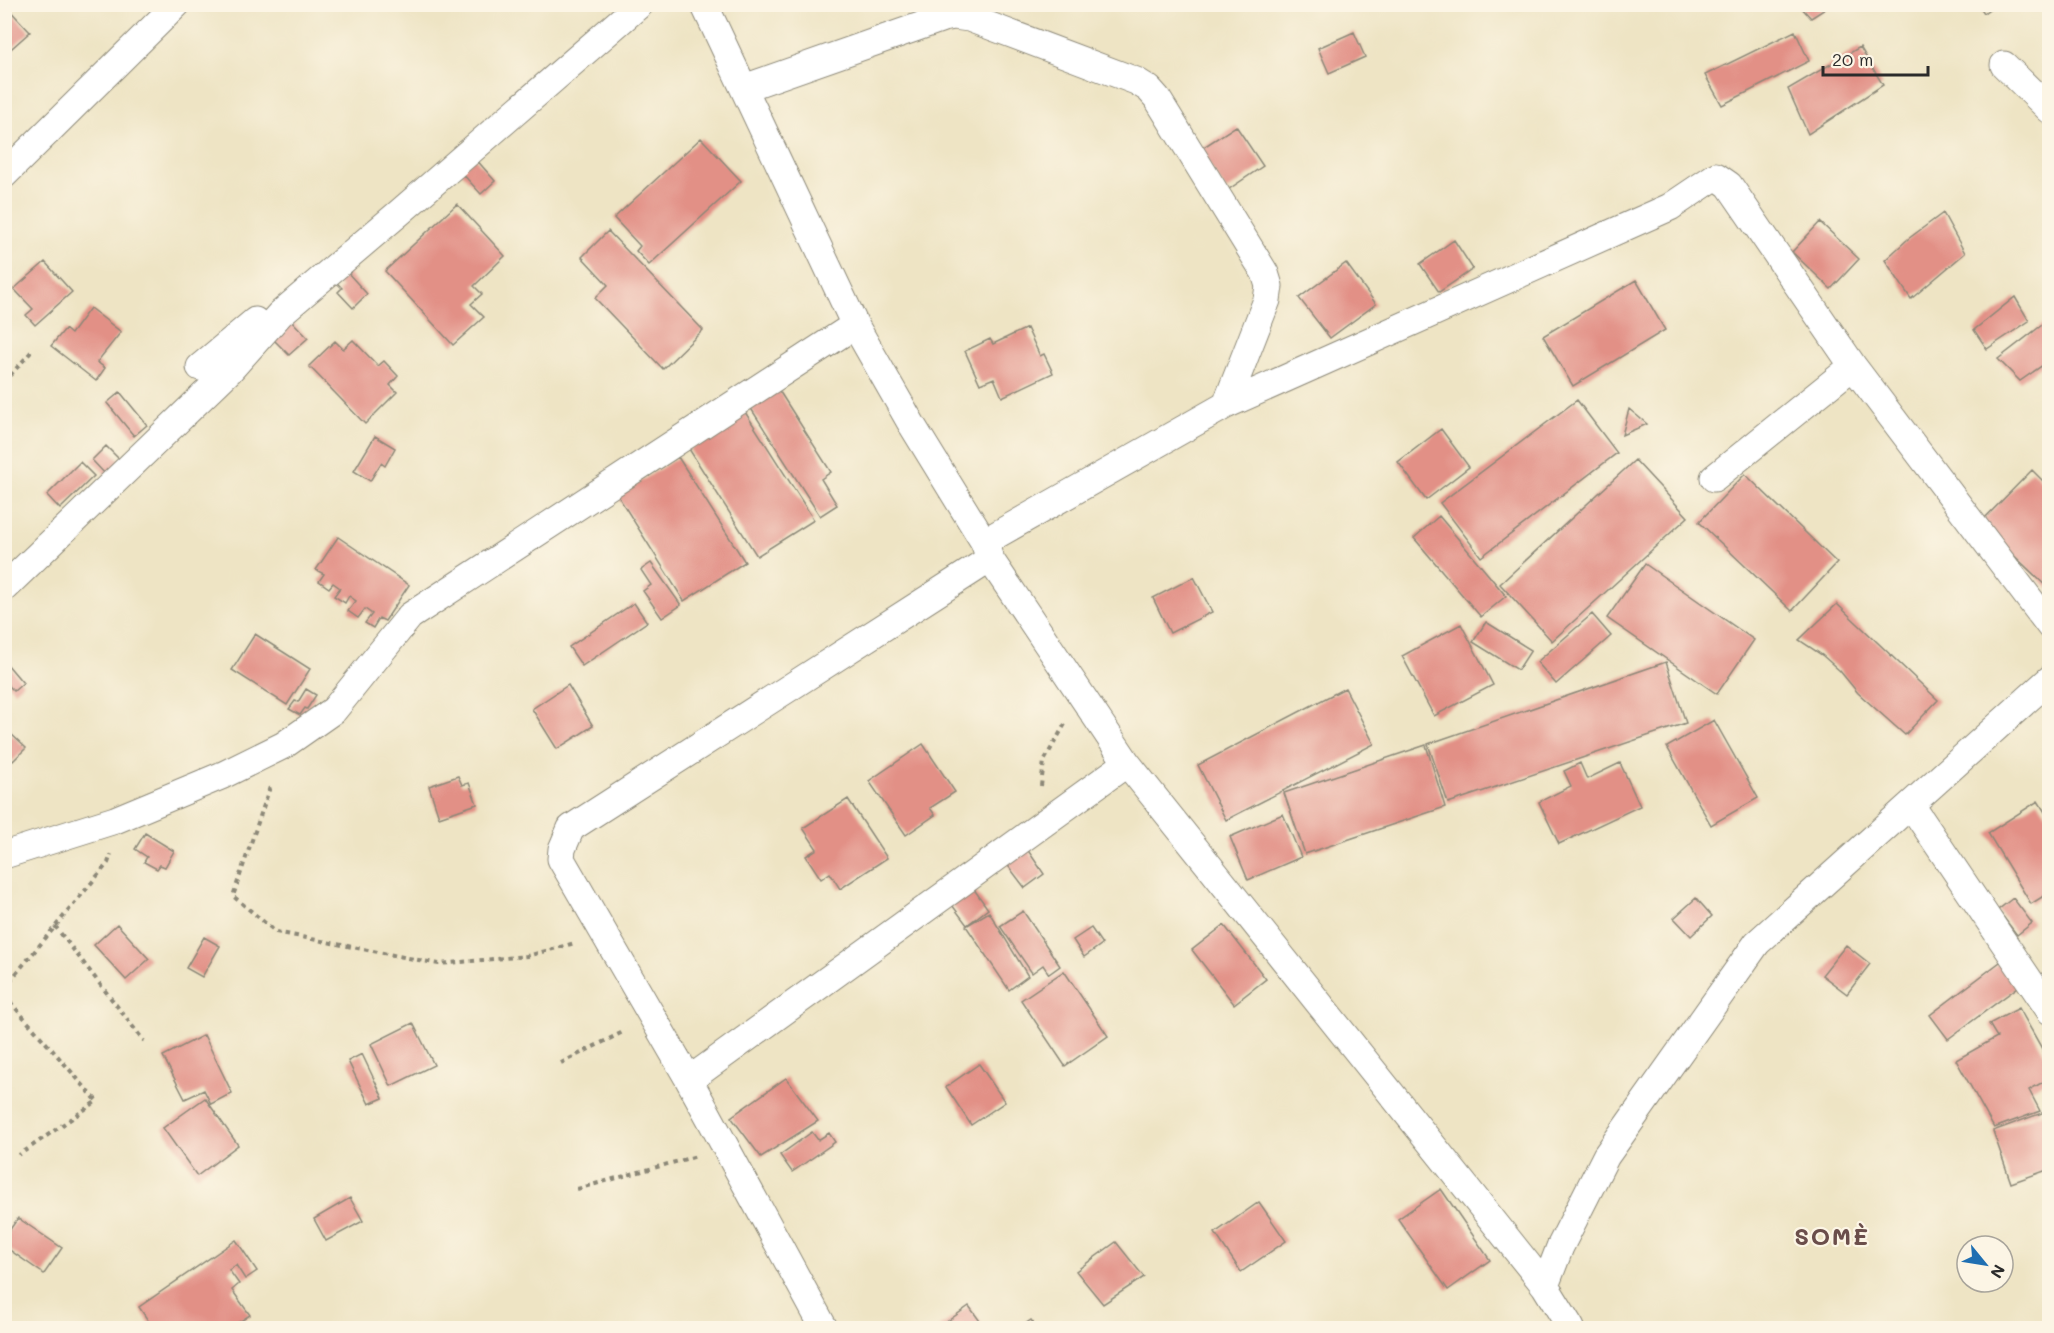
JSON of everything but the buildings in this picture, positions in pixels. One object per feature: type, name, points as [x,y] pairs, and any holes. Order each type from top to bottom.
[{"type":"street","points":[[4,175],[177,4]]},
{"type":"street","points":[[200,367],[638,4]]},
{"type":"street","points":[[4,588],[230,370],[280,314],[638,4]]},
{"type":"street","points":[[704,4],[855,325],[987,550],[1081,694],[1127,763],[1545,1286],[1571,1329]]},
{"type":"street","points":[[744,88],[954,16],[980,22],[1136,81],[1149,89],[1157,98],[1259,264],[1269,286],[1267,300],[1226,405]]},
{"type":"street","points":[[2004,65],[2049,111]]},
{"type":"street","points":[[824,1329],[689,1080],[561,859],[562,849],[571,828],[987,550],[1226,405],[1670,207],[1716,176],[1730,185],[1853,366],[2049,626]]},
{"type":"street","points":[[4,855],[124,816],[223,775],[284,745],[334,710],[411,616],[855,325]]},
{"type":"street","points":[[1714,478],[1853,366]]},
{"type":"street","points":[[1545,1286],[1560,1247],[1606,1156],[1757,943],[2049,679]]},
{"type":"street","points":[[689,1080],[1127,763]]},
{"type":"street","points":[[1911,804],[2049,1011]]},
{"type":"path","points":[[4,382],[32,351]]},
{"type":"path","points":[[1035,830],[1044,760],[1081,694]]},
{"type":"path","points":[[284,745],[233,896],[276,932],[439,964],[527,956],[604,934]]},
{"type":"path","points":[[4,988],[108,863],[124,816]]},
{"type":"path","points":[[55,926],[144,1041]]},
{"type":"path","points":[[4,995],[97,1101],[19,1155]]},
{"type":"path","points":[[561,1063],[653,1017]]},
{"type":"path","points":[[577,1189],[726,1148]]},
{"type":"district","name":"SOMÈ","points":[[1832,1237]]}]
